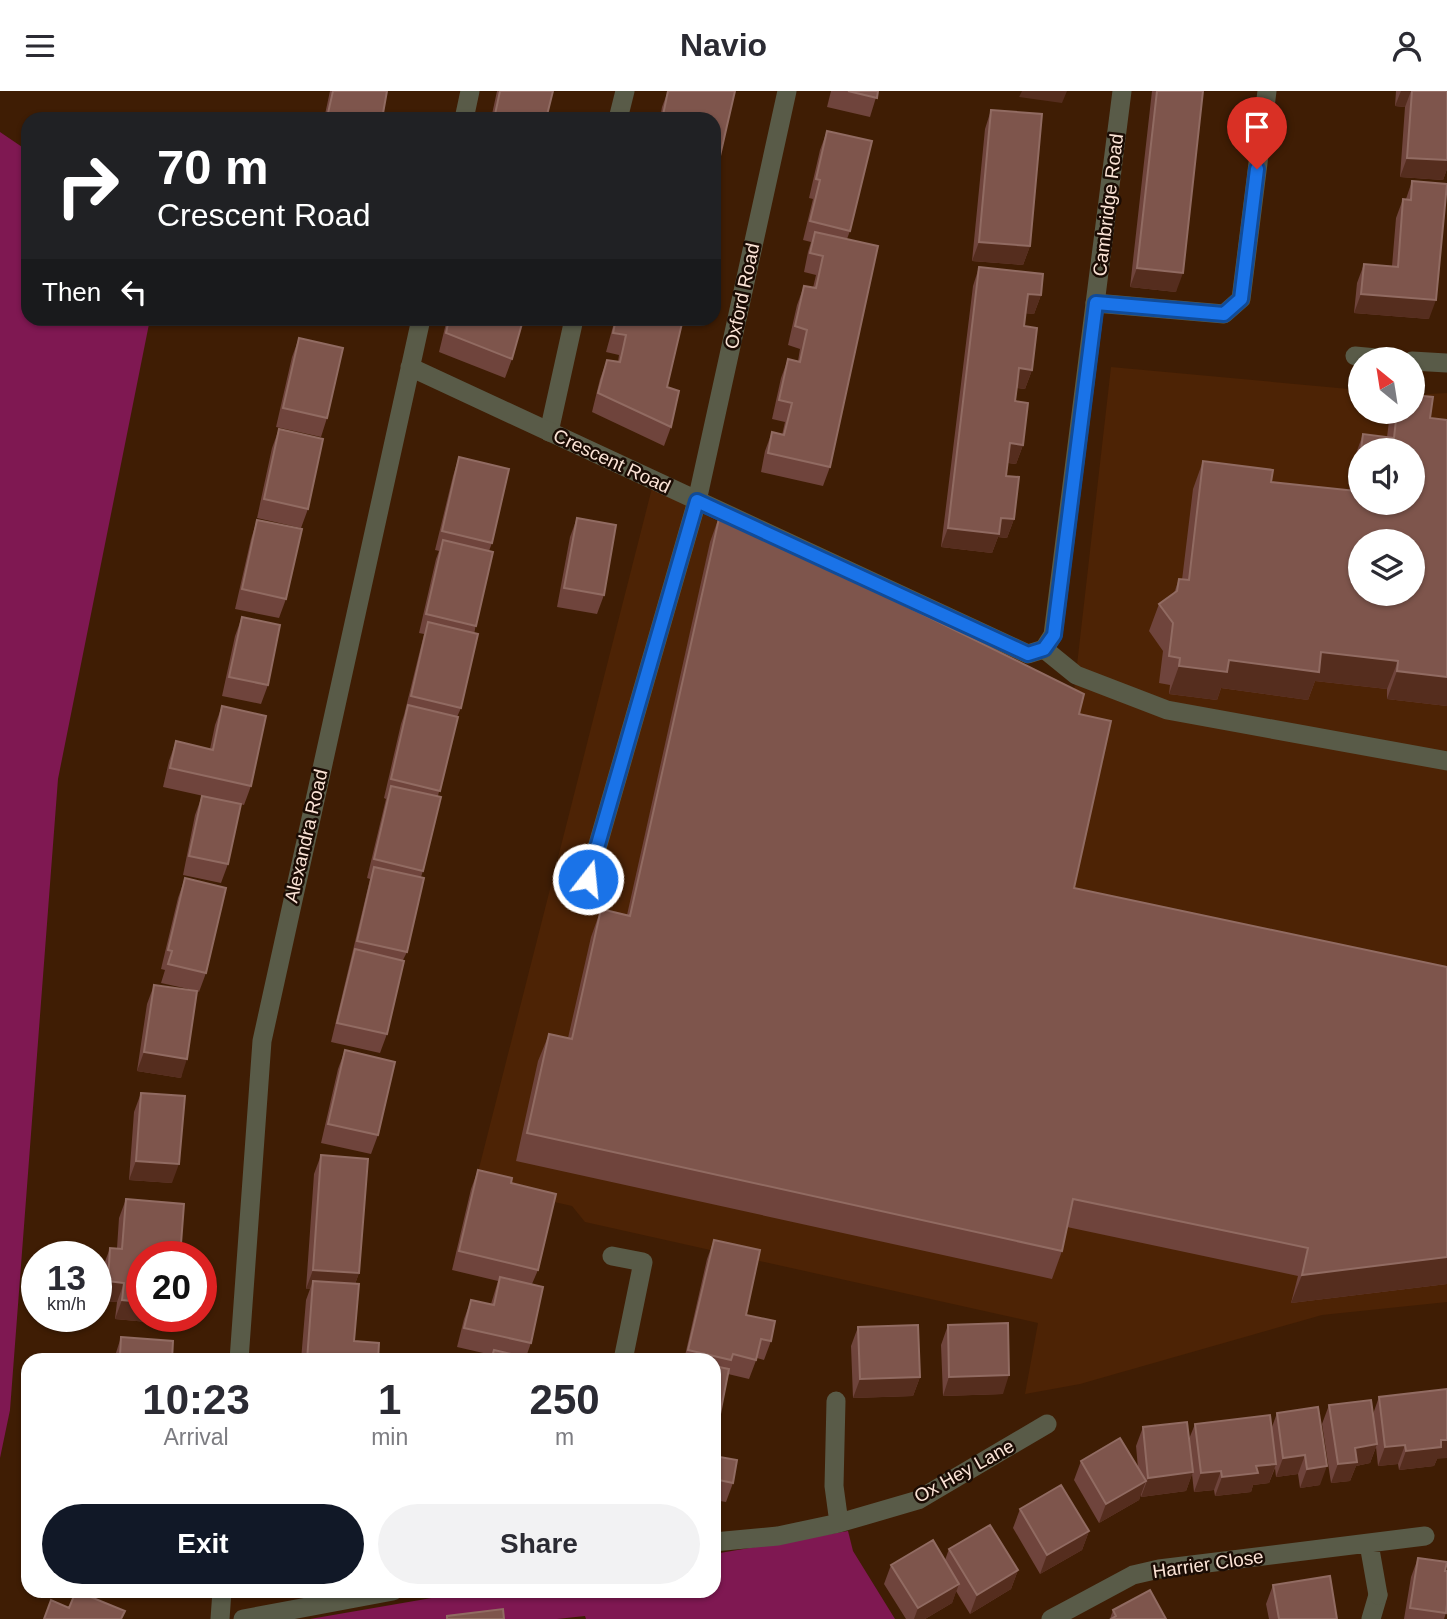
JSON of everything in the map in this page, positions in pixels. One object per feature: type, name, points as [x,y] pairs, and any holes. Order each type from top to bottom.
[{"type":"street","points":[[466,112],[470,91]]},
{"type":"street","points":[[620,112],[625,91]]},
{"type":"street","name":"Oxford Road","points":[[588,879],[697,501],[787,91]]},
{"type":"street","name":"Cambridge Road","points":[[1044,649],[1054,635],[1122,91]]},
{"type":"street","points":[[1096,303],[1224,314],[1241,299],[1266,91]]},
{"type":"street","name":"Alexandra Road","points":[[240,1353],[264,1030],[419,326]]},
{"type":"street","points":[[549,432],[572,326]]},
{"type":"street","points":[[1425,362],[1447,363]]},
{"type":"street","name":"Crescent Road","points":[[410,367],[1028,654],[1044,649]]},
{"type":"street","points":[[1044,649],[1076,675],[1167,710],[1447,761]]},
{"type":"street","points":[[612,1256],[643,1262],[624,1353]]},
{"type":"street","points":[[836,1401],[834,1486],[839,1523]]},
{"type":"street","name":"Ox Hey Lane","points":[[721,1541],[778,1536],[839,1523],[918,1500],[1047,1424]]},
{"type":"street","name":"Harrier Close","points":[[1055,1618],[1133,1575],[1159,1569],[1425,1536]]},
{"type":"street","points":[[1370,1544],[1378,1595],[1371,1619]]},
{"type":"street","points":[[220,1619],[222,1598]]},
{"type":"street","points":[[243,1619],[356,1598]]},
{"type":"shaded area","points":[[0,132],[21,146],[21,326],[149,326],[58,779],[10,1410],[0,1458]]},
{"type":"shaded area","points":[[1111,367],[1348,389],[1348,424],[1425,424],[1425,394],[1447,393],[1447,1302],[1322,1315],[1080,1384],[1025,1394],[1038,1323],[585,1222],[572,1206],[475,1184],[652,488],[1073,700]]},
{"type":"shaded area","points":[[848,1531],[853,1551],[895,1619],[586,1619],[585,1616],[557,1619],[310,1619],[432,1598],[721,1598],[721,1553]]},
{"type":"building","points":[[333,91],[387,91],[383,112],[328,112]]},
{"type":"building","points":[[500,91],[553,91],[548,112],[496,112]]},
{"type":"building","points":[[668,91],[735,91],[721,152],[721,112],[664,112]]},
{"type":"building","points":[[848,91],[878,91],[877,98]]},
{"type":"building","points":[[1157,91],[1203,91],[1183,273],[1137,268]]},
{"type":"building","points":[[1412,91],[1447,91],[1447,160],[1407,158]]},
{"type":"building","points":[[991,110],[1042,114],[1030,246],[979,242]]},
{"type":"building","points":[[827,131],[872,141],[850,231],[810,221],[820,180],[816,179]]},
{"type":"building","points":[[1412,181],[1447,184],[1436,300],[1361,294],[1364,264],[1398,267],[1403,199],[1411,200]]},
{"type":"building","points":[[815,232],[878,246],[830,467],[768,453],[772,432],[784,435],[792,403],[779,400],[788,359],[800,362],[807,330],[795,326],[804,286],[816,288],[823,256],[810,253]]},
{"type":"building","points":[[979,267],[1043,274],[1041,295],[1028,294],[1024,326],[1037,328],[1032,370],[1019,368],[1015,401],[1028,403],[1023,445],[1010,443],[1006,476],[1019,477],[1014,519],[1001,518],[999,534],[948,528]]},
{"type":"building","points":[[448,326],[521,326],[512,359],[446,333]]},
{"type":"building","points":[[614,326],[681,326],[667,387],[679,391],[671,427],[598,393],[607,360],[620,362],[626,335],[613,333]]},
{"type":"building","points":[[299,338],[343,348],[327,418],[283,408]]},
{"type":"building","points":[[1425,396],[1433,397],[1430,418],[1447,420],[1447,677],[1397,671],[1398,661],[1321,652],[1319,672],[1229,660],[1227,672],[1179,666],[1180,658],[1169,656],[1173,623],[1159,604],[1177,591],[1179,579],[1189,580],[1203,461],[1273,470],[1271,482],[1348,490],[1348,515],[1425,515],[1425,438],[1394,438],[1396,424],[1425,424]]},
{"type":"building","points":[[279,429],[323,439],[308,509],[264,499]]},
{"type":"building","points":[[1363,434],[1394,438],[1362,438]]},
{"type":"building","points":[[459,457],[509,469],[492,543],[442,531]]},
{"type":"building","points":[[720,514],[1084,694],[1079,714],[1111,721],[1074,888],[1447,967],[1447,1257],[1302,1275],[1308,1248],[1073,1199],[1062,1251],[527,1133],[549,1034],[572,1039],[601,909],[630,916]]},
{"type":"building","points":[[577,518],[616,525],[604,595],[564,588]]},
{"type":"building","points":[[257,520],[302,529],[286,599],[242,589]]},
{"type":"building","points":[[443,540],[493,552],[476,626],[426,614]]},
{"type":"building","points":[[242,617],[280,625],[268,685],[229,677]]},
{"type":"building","points":[[428,622],[478,634],[461,708],[411,696]]},
{"type":"building","points":[[408,705],[458,717],[440,791],[391,779]]},
{"type":"building","points":[[222,706],[266,716],[251,786],[170,768],[176,741],[213,750]]},
{"type":"building","points":[[391,786],[441,797],[423,871],[374,859]]},
{"type":"building","points":[[202,796],[241,804],[228,864],[189,856]]},
{"type":"building","points":[[374,867],[424,878],[407,952],[357,941]]},
{"type":"building","points":[[185,878],[226,888],[206,973],[168,964],[172,951],[168,950]]},
{"type":"building","points":[[355,949],[404,961],[387,1034],[337,1023]]},
{"type":"building","points":[[154,985],[197,991],[187,1059],[144,1052]]},
{"type":"building","points":[[345,1050],[395,1062],[378,1135],[328,1124]]},
{"type":"building","points":[[141,1093],[185,1096],[179,1164],[136,1161]]},
{"type":"building","points":[[321,1155],[368,1159],[359,1273],[313,1270]]},
{"type":"building","points":[[478,1170],[512,1178],[511,1183],[556,1194],[538,1270],[459,1251]]},
{"type":"building","points":[[126,1199],[184,1204],[181,1241],[126,1241],[126,1300],[122,1300],[124,1283],[112,1282],[112,1248],[122,1249]]},
{"type":"building","points":[[714,1240],[760,1250],[746,1315],[775,1321],[771,1341],[761,1339],[756,1360],[733,1354],[731,1360],[721,1358],[721,1353],[688,1350]]},
{"type":"building","points":[[500,1277],[543,1287],[531,1343],[464,1328],[471,1300],[494,1305]]},
{"type":"building","points":[[313,1281],[359,1284],[354,1341],[379,1343],[378,1353],[308,1353]]},
{"type":"building","points":[[1008,1323],[1009,1375],[949,1377],[948,1325]]},
{"type":"building","points":[[918,1325],[920,1377],[860,1379],[858,1327]]},
{"type":"building","points":[[121,1337],[173,1341],[172,1353],[120,1353]]},
{"type":"building","points":[[721,1367],[729,1369],[721,1409]]},
{"type":"building","points":[[1447,1389],[1447,1440],[1441,1440],[1441,1447],[1406,1451],[1405,1445],[1385,1447],[1379,1397]]},
{"type":"building","points":[[1371,1400],[1377,1444],[1355,1448],[1357,1462],[1338,1464],[1329,1405]]},
{"type":"building","points":[[1318,1407],[1327,1466],[1307,1469],[1305,1455],[1283,1458],[1277,1413]]},
{"type":"building","points":[[1270,1415],[1276,1464],[1256,1466],[1258,1473],[1222,1477],[1221,1471],[1201,1473],[1195,1424]]},
{"type":"building","points":[[1187,1422],[1193,1472],[1148,1478],[1143,1427]]},
{"type":"building","points":[[1120,1438],[1146,1481],[1106,1504],[1081,1461]]},
{"type":"building","points":[[721,1457],[737,1460],[733,1483],[721,1480]]},
{"type":"building","points":[[1061,1485],[1089,1531],[1047,1555],[1020,1509]]},
{"type":"building","points":[[990,1525],[1018,1570],[977,1595],[949,1549]]},
{"type":"building","points":[[933,1540],[959,1584],[918,1608],[891,1565]]},
{"type":"building","points":[[1418,1558],[1447,1562],[1446,1613],[1410,1608]]},
{"type":"building","points":[[1330,1576],[1337,1619],[1279,1619],[1273,1585]]},
{"type":"building","points":[[1150,1590],[1166,1619],[1111,1619],[1116,1616],[1113,1610]]},
{"type":"building","points":[[73,1598],[93,1598],[125,1611],[121,1619],[44,1619],[51,1600],[69,1608]]},
{"type":"building","points":[[503,1609],[504,1619],[447,1619],[447,1616]]},
{"type":"route","points":[[588,879],[697,501],[1028,654],[1044,649],[1054,635],[1096,303],[1224,314],[1241,299],[1257,169]]}]
